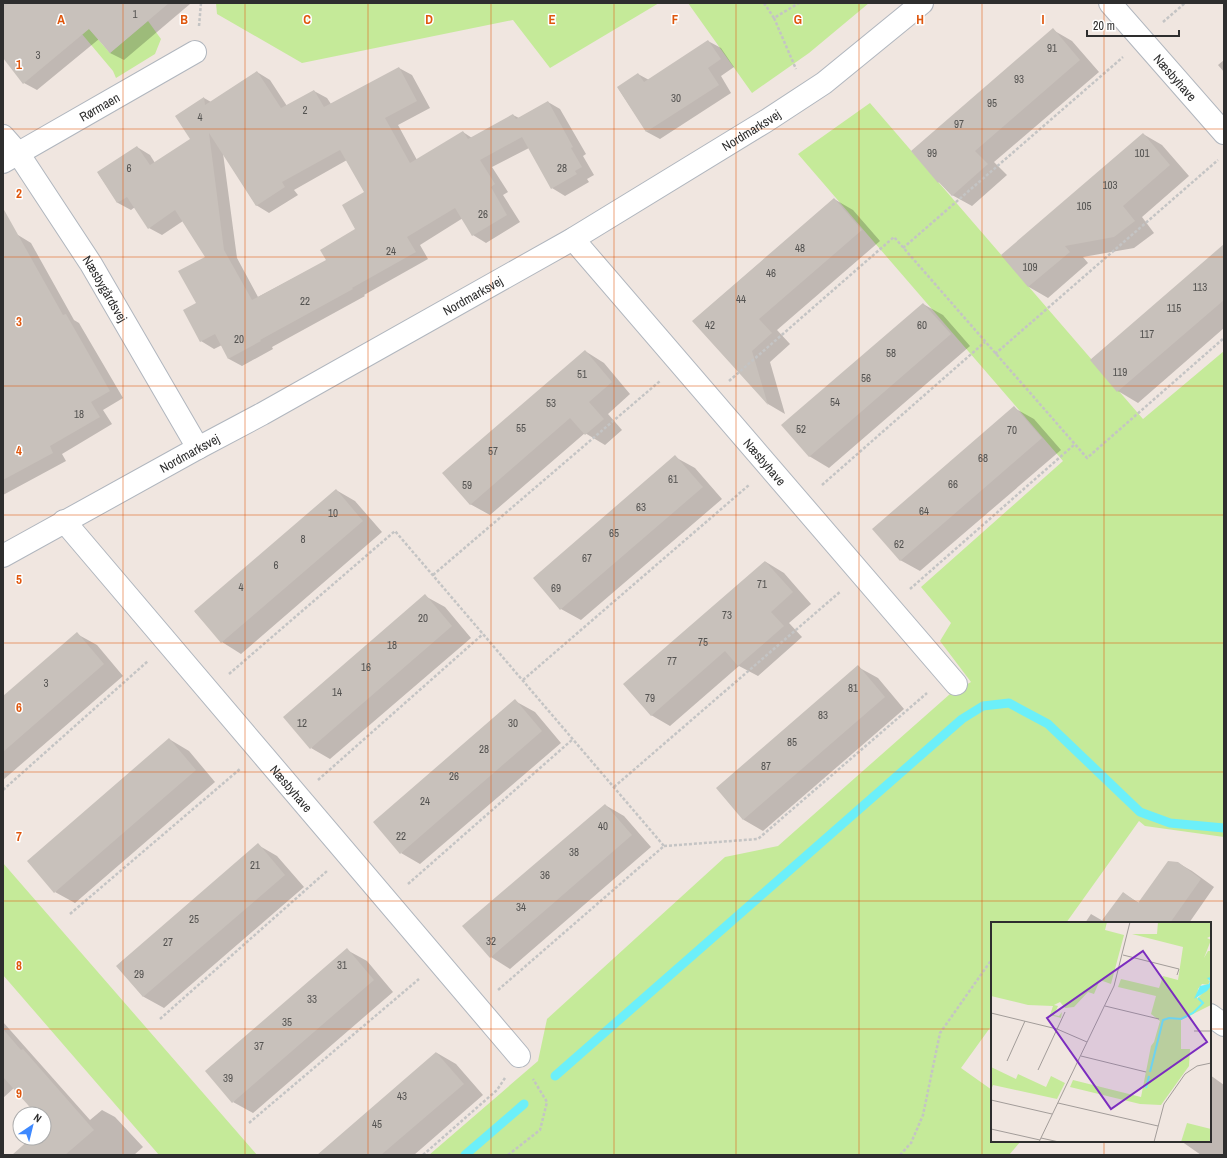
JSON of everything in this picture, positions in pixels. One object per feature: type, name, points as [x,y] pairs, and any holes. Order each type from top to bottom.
[{"type":"street","name":"Nordmarksvej","points":[[3,556],[64,521],[262,414],[573,239],[766,121],[824,83],[922,3]]},
{"type":"street","name":"Næsbyhave","points":[[1110,3],[1224,133]]},
{"type":"street","name":"Rørmaen","points":[[10,157],[195,52]]},
{"type":"street","name":"Næsbygårdsvej","points":[[3,136],[10,157],[91,264],[198,448]]},
{"type":"street","name":"Næsbyhave","points":[[573,239],[952,679]]},
{"type":"street","name":"Næsbyhave","points":[[64,521],[519,1056]]},
{"type":"street","points":[[1211,1016],[1224,1025]]},
{"type":"path","points":[[200,3],[200,18]]},
{"type":"path","points":[[764,3],[774,18],[807,94]]},
{"type":"path","points":[[774,18],[800,3]]},
{"type":"path","points":[[903,248],[1185,3]]},
{"type":"path","points":[[995,354],[1218,159]]},
{"type":"path","points":[[709,398],[894,237],[1087,458],[1224,338]]},
{"type":"path","points":[[800,504],[986,342]]},
{"type":"path","points":[[432,575],[680,364]]},
{"type":"path","points":[[889,607],[1075,444]]},
{"type":"path","points":[[523,680],[770,468]]},
{"type":"path","points":[[209,692],[395,531],[664,846]]},
{"type":"path","points":[[614,787],[861,574]]},
{"type":"path","points":[[299,797],[483,634]]},
{"type":"path","points":[[3,790],[168,644]]},
{"type":"path","points":[[478,1007],[664,846],[758,839],[952,679]]},
{"type":"path","points":[[388,902],[573,739]]},
{"type":"path","points":[[70,914],[260,752]]},
{"type":"path","points":[[160,1019],[346,853]]},
{"type":"path","points":[[900,1155],[911,1143],[923,1115],[940,1033],[991,960]]},
{"type":"path","points":[[249,1123],[439,962]]},
{"type":"path","points":[[423,1155],[497,1090],[519,1056],[547,1102],[540,1130],[508,1155]]},
{"type":"green space","points":[[216,3],[659,3],[550,68],[513,20],[302,63],[217,14]]},
{"type":"green space","points":[[688,3],[869,3],[809,53],[752,93]]},
{"type":"green space","points":[[66,15],[84,23],[110,53],[148,21],[161,39],[155,54],[116,78],[113,71]]},
{"type":"green space","points":[[870,103],[1143,419],[1224,351],[1224,837],[1145,826],[1139,821],[1067,922],[991,922],[991,1026],[961,1068],[991,1089],[991,1142],[1020,1142],[1009,1155],[429,1155],[538,1061],[547,1019],[725,857],[778,846],[950,694],[971,682],[940,641],[951,623],[921,587],[1063,461],[798,154]]},
{"type":"green space","points":[[3,863],[257,1155],[159,1155],[3,975]]},
{"type":"building","points":[[3,3],[169,3],[110,53],[89,29],[23,84],[3,58]]},
{"type":"building","points":[[1053,28],[1080,60],[975,151],[988,164],[952,196],[939,182],[938,183],[911,151]]},
{"type":"building","points":[[708,40],[721,59],[708,68],[719,85],[646,132],[617,87],[638,73],[644,82]]},
{"type":"building","points":[[399,67],[417,101],[385,118],[410,163],[463,131],[468,139],[513,114],[516,119],[548,101],[582,167],[575,171],[577,174],[551,189],[522,137],[480,160],[495,184],[491,187],[507,215],[472,236],[455,208],[407,237],[416,252],[228,359],[215,334],[200,342],[183,310],[196,303],[178,271],[205,257],[175,210],[148,229],[127,197],[117,203],[97,172],[137,146],[150,165],[190,139],[175,116],[204,97],[205,105],[257,71],[281,108],[314,90],[324,107]],"holes":[[[209,133],[256,206],[285,187],[282,182],[340,150],[364,192],[342,205],[355,229],[320,250],[326,260],[252,300],[224,250]]]},
{"type":"building","points":[[1143,133],[1170,165],[1123,206],[1135,221],[1114,237],[1065,246],[1070,252],[1028,287],[1001,255]]},
{"type":"building","points":[[834,198],[862,230],[759,319],[772,333],[752,351],[768,405],[692,321]]},
{"type":"building","points":[[3,208],[63,315],[66,314],[110,391],[91,402],[100,417],[50,446],[53,453],[3,480]]},
{"type":"building","points":[[1224,244],[1224,300],[1117,392],[1090,360]]},
{"type":"building","points":[[923,303],[951,334],[809,457],[781,425]]},
{"type":"building","points":[[585,350],[612,382],[589,402],[604,419],[585,435],[570,418],[470,505],[442,473]]},
{"type":"building","points":[[1014,406],[1042,438],[900,561],[872,529]]},
{"type":"building","points":[[675,455],[703,487],[560,610],[533,578]]},
{"type":"building","points":[[336,489],[363,521],[221,643],[194,611]]},
{"type":"building","points":[[765,561],[793,592],[771,612],[784,626],[738,666],[725,651],[651,716],[623,684]]},
{"type":"building","points":[[425,594],[452,626],[310,749],[283,717]]},
{"type":"building","points":[[77,632],[104,664],[3,752],[3,696]]},
{"type":"building","points":[[858,665],[885,697],[743,820],[716,788]]},
{"type":"building","points":[[515,699],[542,731],[400,854],[373,822]]},
{"type":"building","points":[[169,738],[196,770],[54,893],[27,861]]},
{"type":"building","points":[[605,804],[632,835],[490,958],[462,926]]},
{"type":"building","points":[[258,843],[285,875],[143,997],[116,966]]},
{"type":"building","points":[[1168,861],[1178,862],[1201,879],[1171,922],[1101,922],[1123,892],[1138,903]]},
{"type":"building","points":[[347,948],[374,980],[232,1103],[205,1071]]},
{"type":"building","points":[[3,1029],[21,1050],[23,1049],[94,1130],[65,1155],[12,1155],[22,1146],[52,1146],[52,1106],[29,1106],[3,1077]]},
{"type":"building","points":[[436,1052],[464,1084],[381,1155],[317,1155]]},
{"type":"waterway","points":[[555,1076],[962,719],[983,706],[1009,703],[1048,724],[1140,812],[1170,823],[1224,828]]},
{"type":"waterway","points":[[465,1155],[524,1104]]}]
